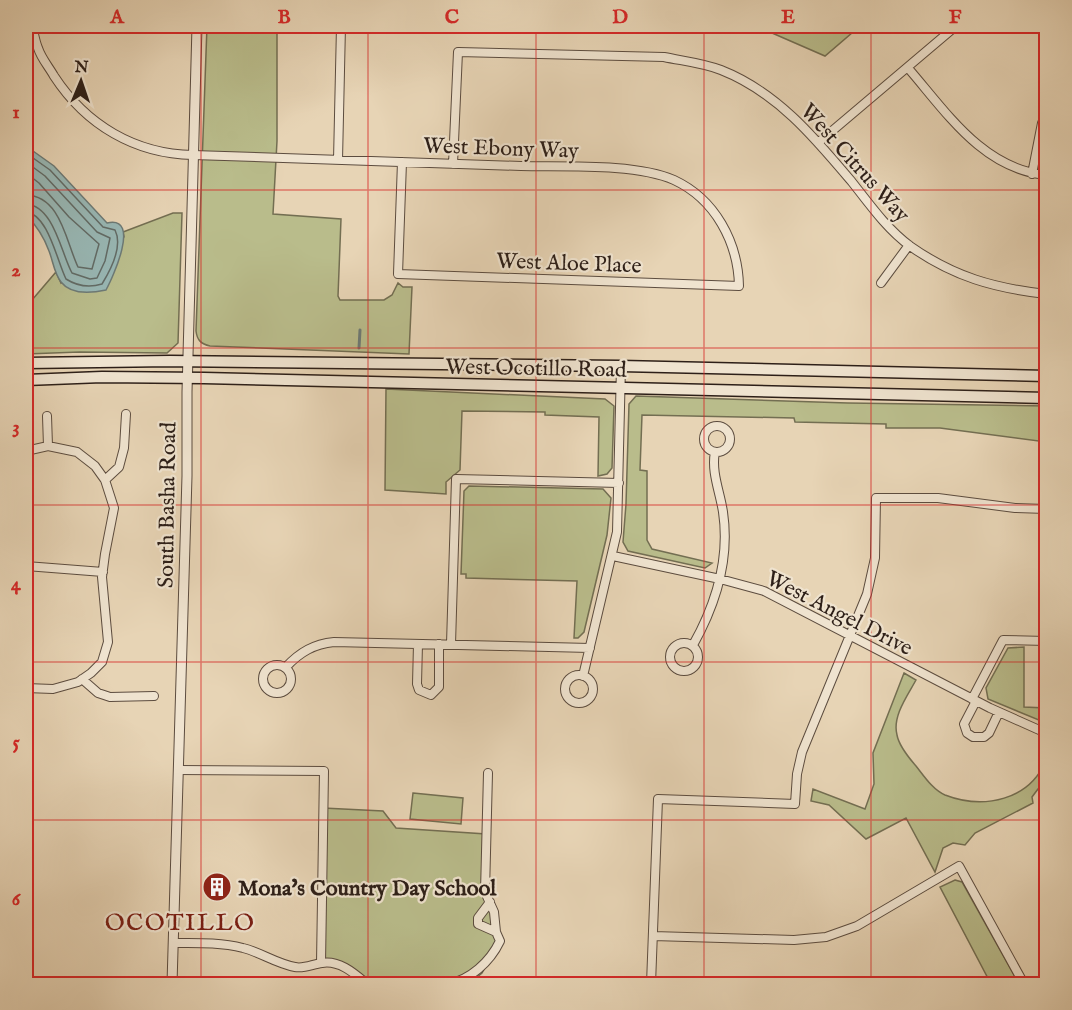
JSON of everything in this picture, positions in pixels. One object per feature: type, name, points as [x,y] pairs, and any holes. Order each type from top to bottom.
[{"type":"main road","name":"West Ocotillo Road","points":[[26,363],[188,361],[621,366],[1047,376]]},
{"type":"main road","name":"West Ocotillo Road","points":[[26,380],[102,377],[187,378],[1047,398]]},
{"type":"street","name":"West Ebony Way","points":[[33,26],[38,50],[68,96],[103,128],[158,152],[634,170],[674,180],[692,191],[717,216],[729,235],[739,270],[739,286]]},
{"type":"street","name":"South Basha Road","points":[[172,984],[197,26]]},
{"type":"street","points":[[338,160],[340,26]]},
{"type":"street","points":[[819,142],[956,26]]},
{"type":"street","name":"West Citrus Way","points":[[453,164],[458,52],[664,57],[693,62],[720,70],[747,82],[792,116],[819,142],[883,221],[909,245],[951,271],[973,280],[996,287],[1047,294]]},
{"type":"street","points":[[908,68],[967,135],[993,158],[1032,174],[1047,175]]},
{"type":"street","points":[[1032,174],[1042,123]]},
{"type":"street","name":"West Aloe Place","points":[[402,162],[398,274],[739,286]]},
{"type":"street","points":[[881,283],[909,245]]},
{"type":"street","points":[[583,676],[613,556],[618,521],[621,366]]},
{"type":"street","points":[[105,480],[119,467],[124,448],[126,414]]},
{"type":"street","points":[[47,416],[48,446]]},
{"type":"street","points":[[26,451],[48,446],[77,452],[95,466],[105,480],[114,508],[103,572],[108,642],[102,662],[82,680],[53,689],[26,688]]},
{"type":"street","points":[[693,645],[711,609],[720,579],[724,548],[724,529],[715,472],[715,452]]},
{"type":"street","points":[[451,644],[456,479],[619,483]]},
{"type":"street","points":[[26,494],[26,520]]},
{"type":"street","points":[[651,984],[658,799],[795,804],[797,774],[802,752],[867,594],[875,545],[876,498],[938,498],[1015,508],[1047,509]]},
{"type":"street","name":"West Angel Drive","points":[[613,556],[764,591],[974,700],[1047,733]]},
{"type":"street","points":[[26,566],[103,572]]},
{"type":"street","points":[[999,712],[989,733],[984,738],[974,737],[967,733],[964,724],[1003,640],[1047,641]]},
{"type":"street","points":[[286,667],[304,651],[326,643],[590,648]]},
{"type":"street","points":[[418,644],[417,684],[419,690],[424,694],[431,695],[439,687],[439,644]]},
{"type":"street","points":[[82,680],[98,693],[110,697],[154,696]]},
{"type":"street","points":[[178,770],[324,771],[321,963]]},
{"type":"street","points":[[448,984],[465,980],[488,958],[500,941],[496,932],[494,912],[484,892],[488,773]]},
{"type":"street","points":[[653,936],[794,940],[826,937],[857,926],[958,866],[1024,984]]},
{"type":"street","points":[[490,902],[478,918],[478,924],[496,932]]},
{"type":"street","points":[[173,943],[211,943],[241,947],[295,967],[321,963],[333,964],[350,970],[367,984]]},
{"type":"green space","points":[[207,26],[277,26],[277,141],[273,214],[341,219],[338,296],[340,300],[384,300],[392,295],[398,283],[403,287],[412,287],[409,354],[210,346],[198,339],[196,331]]},
{"type":"green space","points":[[756,26],[860,26],[825,56]]},
{"type":"green space","points":[[173,213],[182,213],[178,343],[167,353],[26,354],[26,307],[56,272],[61,283],[124,237],[123,232]]},
{"type":"green space","points":[[386,389],[605,399],[614,406],[612,468],[607,474],[598,476],[599,417],[545,415],[545,412],[462,411],[460,470],[446,482],[446,494],[385,490]]},
{"type":"green space","points":[[636,396],[848,403],[1046,406],[1046,442],[940,428],[886,428],[886,424],[795,422],[794,418],[642,415],[640,470],[647,471],[647,540],[652,549],[712,563],[705,568],[628,551],[623,542],[629,404]]},
{"type":"green space","points":[[469,486],[603,489],[611,498],[607,535],[584,632],[578,638],[574,638],[577,581],[466,578],[466,574],[461,574],[464,491]]},
{"type":"green space","points":[[1024,647],[1024,707],[1046,708],[1046,723],[988,699],[986,688],[1008,648]]},
{"type":"green space","points":[[904,673],[916,680],[899,713],[896,728],[898,739],[910,759],[941,793],[975,801],[1004,798],[1017,793],[1029,784],[1039,774],[1046,760],[1046,786],[1038,789],[1032,797],[1033,803],[975,833],[965,845],[953,843],[943,848],[935,872],[906,818],[866,839],[829,805],[811,801],[813,789],[865,809],[874,784],[873,753]]},
{"type":"green space","points":[[413,793],[463,798],[461,824],[410,819]]},
{"type":"green space","points":[[323,808],[383,811],[396,828],[486,834],[485,892],[500,941],[482,973],[469,984],[366,984],[350,970],[321,963]]},
{"type":"green space","points":[[955,880],[962,882],[1019,984],[991,984],[940,887]]},
{"type":"water","points":[[26,146],[54,166],[107,223],[117,223],[122,229],[124,238],[122,249],[106,290],[76,291],[61,282],[45,241],[26,215]]},
{"type":"waterway","points":[[359,348],[360,330]]},
{"type":"place","name":"Mona's Country Day School","points":[[217,887]]},
{"type":"district","name":"OCOTILLO","points":[[180,922]]}]
